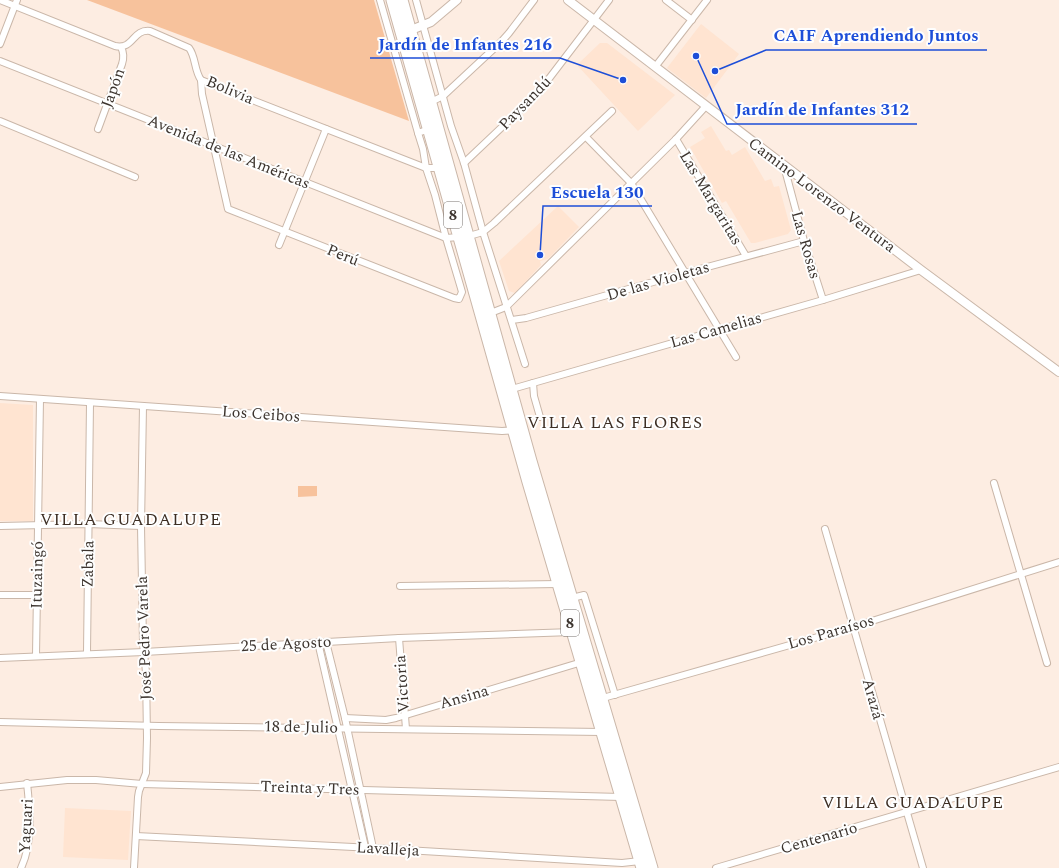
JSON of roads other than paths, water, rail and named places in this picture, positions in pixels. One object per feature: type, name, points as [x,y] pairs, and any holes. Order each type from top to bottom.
[{"type":"highway","name":"8","points":[[392,0],[440,168],[464,236]]},
{"type":"highway","name":"8","points":[[402,0],[431,102],[464,236],[518,429],[558,584],[641,864]]},
{"type":"highway","name":"8","points":[[486,315],[512,388],[518,429],[572,598],[652,868]]},
{"type":"street","points":[[0,0],[16,3],[115,46],[121,47]]},
{"type":"street","points":[[380,0],[423,149],[426,168],[435,195],[446,238]]},
{"type":"street","points":[[416,0],[451,126],[464,163],[506,308],[512,320],[525,364]]},
{"type":"street","points":[[410,30],[424,25],[438,17],[457,0]]},
{"type":"street","points":[[431,102],[443,96],[509,34],[534,0]]},
{"type":"street","name":"Camino Lorenzo Ventura","points":[[568,0],[921,270],[1059,372]]},
{"type":"street","name":"Paysandú","points":[[464,163],[538,93],[609,0]]},
{"type":"street","points":[[666,0],[692,20]]},
{"type":"street","points":[[655,67],[707,0]]},
{"type":"street","points":[[0,44],[16,3]]},
{"type":"street","name":"Bolivia","points":[[121,47],[129,44],[139,32],[145,30],[150,31],[189,48],[192,52],[198,75],[201,80],[426,168],[440,168]]},
{"type":"street","name":"Japón","points":[[98,129],[124,58],[121,47]]},
{"type":"street","name":"Avenida de las Américas","points":[[0,61],[446,238],[483,232]]},
{"type":"street","points":[[201,80],[202,94],[214,146]]},
{"type":"street","points":[[486,315],[506,308],[676,139],[706,106]]},
{"type":"street","points":[[483,232],[612,111]]},
{"type":"street","points":[[0,121],[135,177]]},
{"type":"street","points":[[278,245],[326,129]]},
{"type":"street","points":[[418,133],[429,129]]},
{"type":"street","points":[[586,137],[631,183],[718,330],[736,357]]},
{"type":"street","name":"Las Margaritas","points":[[676,139],[746,256]]},
{"type":"street","name":"Perú","points":[[214,146],[228,209],[459,299],[462,292],[446,238]]},
{"type":"street","name":"Las Rosas","points":[[784,166],[804,242],[822,300]]},
{"type":"street","name":"De las Violetas","points":[[512,320],[526,318],[746,256],[804,242]]},
{"type":"street","name":"Las Camelias","points":[[512,388],[822,300],[921,270]]},
{"type":"street","points":[[533,383],[534,396],[540,417]]},
{"type":"street","name":"Los Ceibos","points":[[0,396],[502,431],[518,429]]},
{"type":"street","name":"Ituzaingó","points":[[36,656],[40,399]]},
{"type":"street","name":"Zabala","points":[[87,654],[90,402]]},
{"type":"street","name":"José Pedro Varela","points":[[134,868],[138,797],[139,790],[146,773],[147,725],[141,526],[143,406]]},
{"type":"street","points":[[994,483],[1047,663]]},
{"type":"street","points":[[0,526],[88,524],[141,526]]},
{"type":"street","name":"Arazá","points":[[825,529],[923,868]]},
{"type":"street","name":"Los Paraísos","points":[[602,698],[853,627],[1059,562]]},
{"type":"street","points":[[400,586],[558,584]]},
{"type":"street","points":[[0,595],[37,594]]},
{"type":"street","points":[[572,598],[584,595],[615,695]]},
{"type":"street","name":"25 de Agosto","points":[[0,658],[144,652],[399,638],[572,632]]},
{"type":"street","name":"Victoria","points":[[399,638],[406,729]]},
{"type":"street","points":[[318,642],[365,847]]},
{"type":"street","points":[[326,642],[361,790],[373,848]]},
{"type":"street","name":"Ansina","points":[[344,718],[386,720],[582,662]]},
{"type":"street","name":"18 de Julio","points":[[0,722],[602,732]]},
{"type":"street","name":"Centenario","points":[[716,868],[1059,767]]},
{"type":"street","name":"Treinta y Tres","points":[[0,787],[67,780],[96,780],[142,784],[621,797]]},
{"type":"street","name":"Yaguari","points":[[21,868],[25,860],[28,837],[29,804],[27,783]]},
{"type":"street","name":"Lavalleja","points":[[136,836],[365,847],[641,864]]},
{"type":"place","name":"Jardín de Infantes 312","points":[[696,56]]},
{"type":"place","name":"CAIF Aprendiendo Juntos","points":[[715,71]]},
{"type":"place","name":"Jardín de Infantes 216","points":[[623,80]]},
{"type":"place","name":"Escuela 130","points":[[540,255]]},
{"type":"district","name":"VILLA LAS FLORES","points":[[615,423]]},
{"type":"district","name":"VILLA GUADALUPE","points":[[131,520]]},
{"type":"district","name":"VILLA GUADALUPE","points":[[913,803]]}]
